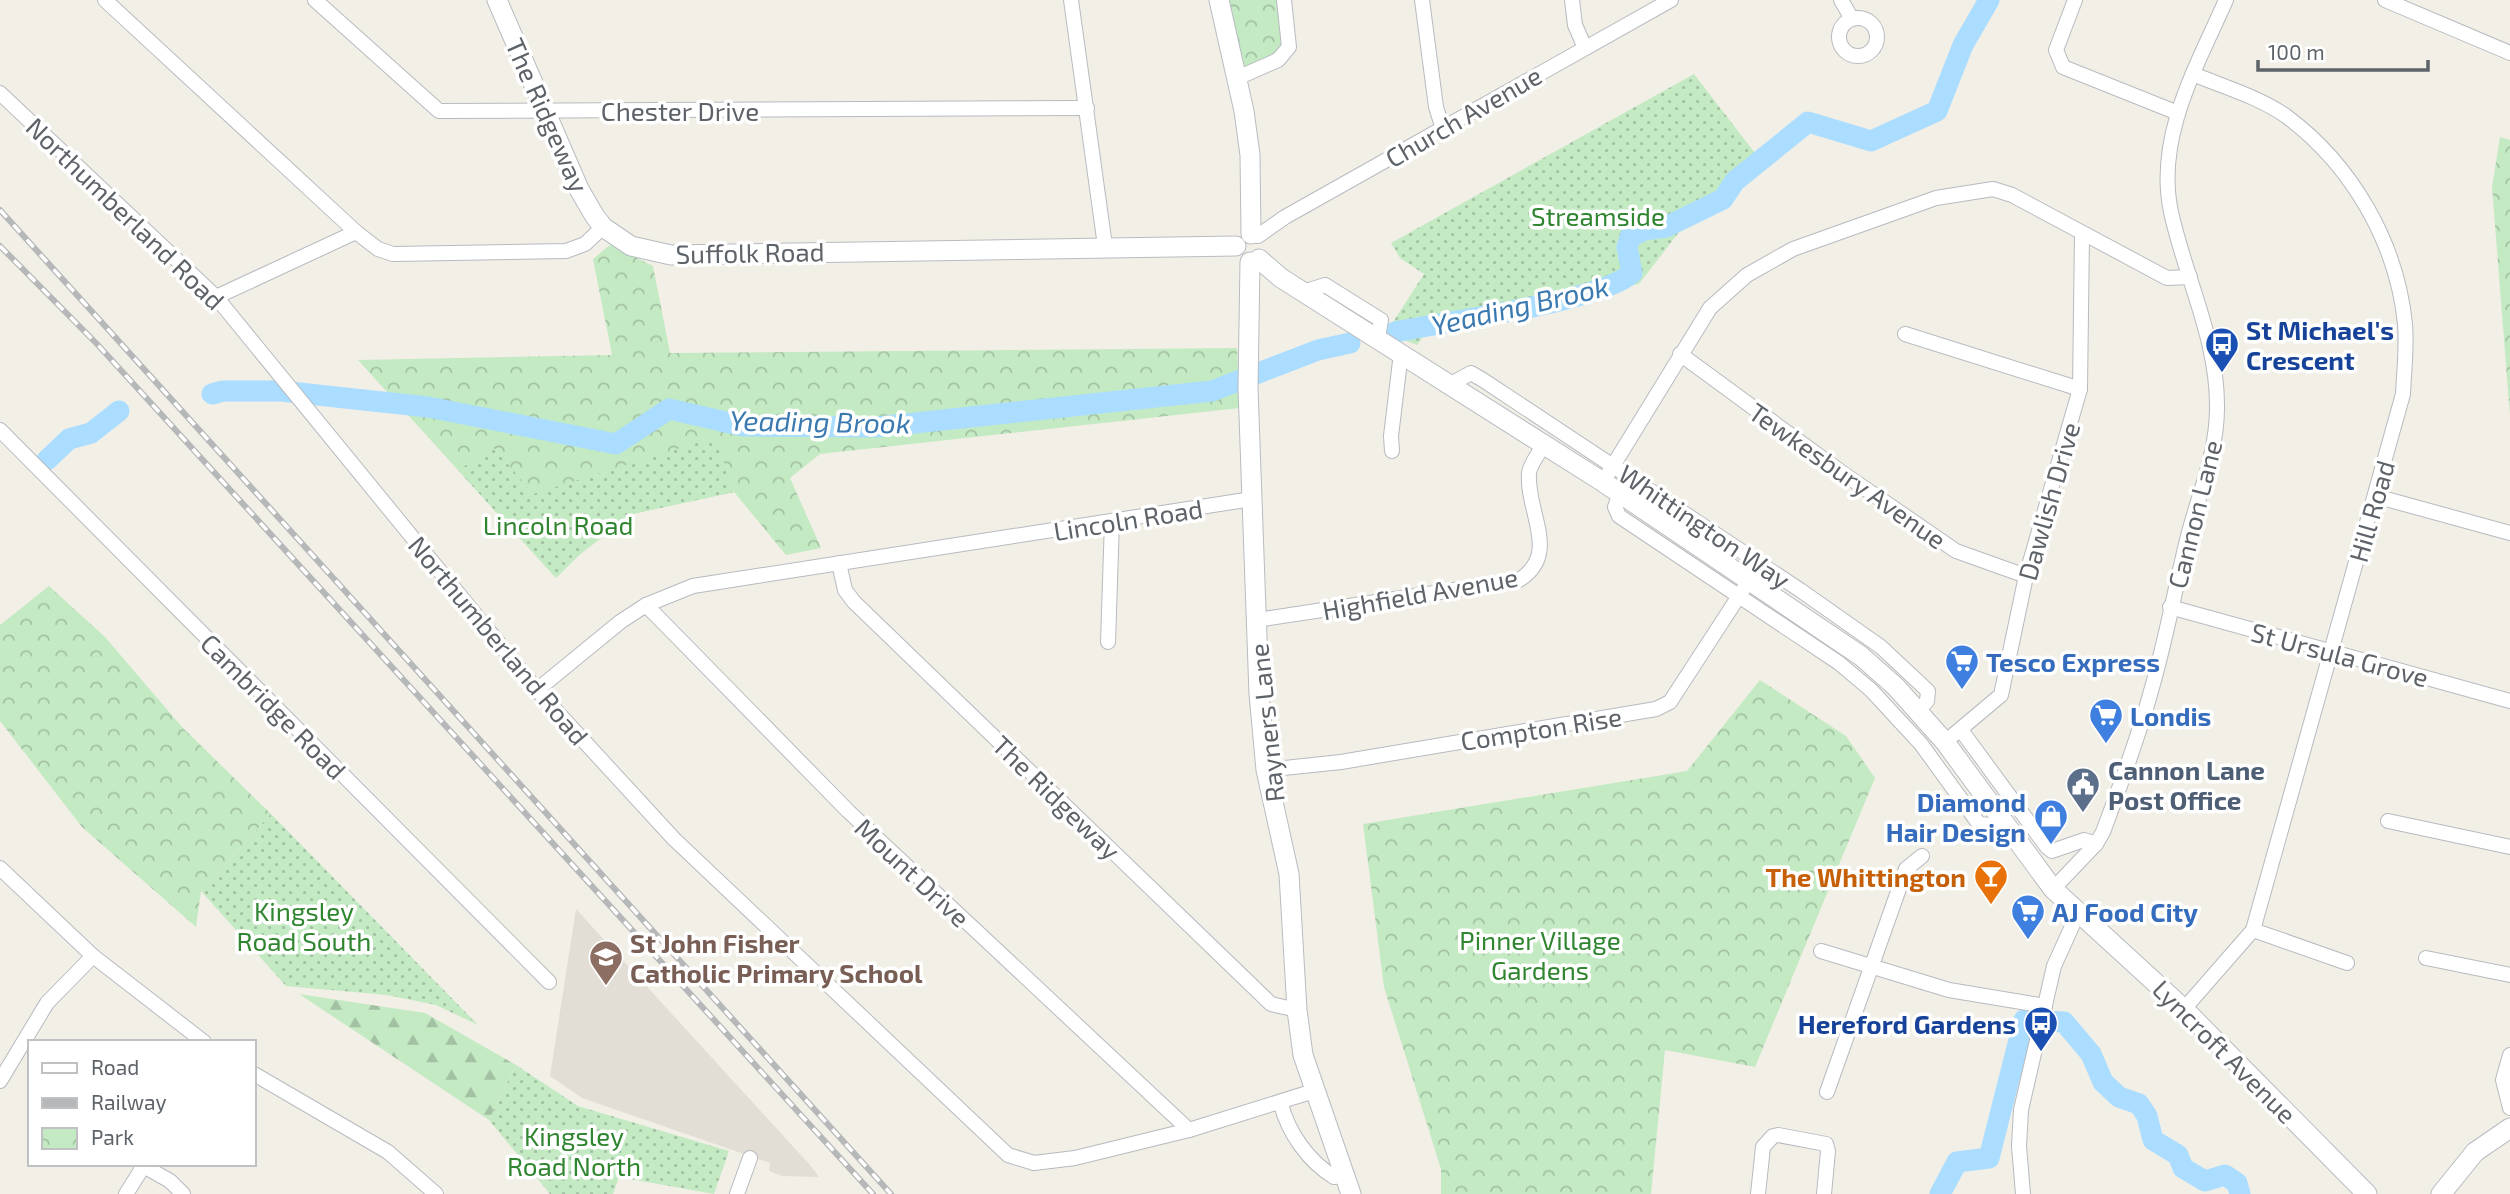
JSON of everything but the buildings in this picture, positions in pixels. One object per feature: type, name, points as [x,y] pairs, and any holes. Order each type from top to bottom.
[{"type":"street","points":[[105,0],[356,232],[379,249],[393,254],[577,250],[603,227]]},
{"type":"street","name":"Chester Drive","points":[[315,0],[439,111],[1087,108]]},
{"type":"street","name":"The Ridgeway","points":[[497,0],[579,189],[603,227]]},
{"type":"street","points":[[1071,0],[1105,246]]},
{"type":"street","points":[[1219,0],[1237,78],[1250,155],[1251,211],[1255,235],[1239,258],[1255,261]]},
{"type":"street","points":[[1237,78],[1262,70],[1284,54],[1289,43],[1283,0]]},
{"type":"street","points":[[1422,0],[1436,107],[1443,128]]},
{"type":"street","points":[[1572,0],[1575,25],[1585,48]]},
{"type":"street","name":"Church Avenue","points":[[1255,235],[1671,0]]},
{"type":"street","points":[[1841,0],[1852,19]]},
{"type":"street","points":[[2075,0],[2056,50],[2063,67],[2178,113]]},
{"type":"street","name":"Cannon Lane","points":[[2053,889],[2096,844],[2151,691],[2170,607],[2212,461],[2218,408],[2215,369],[2171,211],[2168,182],[2170,143],[2178,113],[2226,0]]},
{"type":"street","points":[[2385,0],[2510,52]]},
{"type":"street","name":"Hill Road","points":[[2184,1009],[2253,930],[2403,394],[2405,324],[2389,250],[2364,201],[2326,155],[2286,117],[2262,103],[2193,74]]},
{"type":"street","name":"Northumberland Road","points":[[0,93],[216,297],[537,690],[694,858],[1008,1155],[1023,1161],[1076,1158],[1189,1130]]},
{"type":"street","points":[[1608,473],[1710,308],[1747,275],[1793,249],[1936,198],[1993,189],[2012,195],[2167,278],[2190,277]]},
{"type":"street","name":"Suffolk Road","points":[[603,227],[631,246],[671,255],[1105,246],[1255,235]]},
{"type":"street","points":[[216,297],[356,232]]},
{"type":"street","name":"Dawlish Drive","points":[[1945,743],[2001,695],[2026,576],[2080,389],[2082,233]]},
{"type":"street","name":"Whittington Way","points":[[1255,261],[1545,444],[1608,473],[1620,493],[1871,690],[1921,744],[1979,824],[1993,825],[2001,820]]},
{"type":"street","name":"Rayners Lane","points":[[1255,261],[1249,292],[1248,381],[1256,620],[1266,770],[1289,874],[1297,1010],[1303,1055],[1349,1184]]},
{"type":"street","points":[[1249,292],[1278,275]]},
{"type":"street","points":[[1905,334],[2080,389]]},
{"type":"street","points":[[1392,451],[1391,436],[1401,352]]},
{"type":"street","name":"Tewkesbury Avenue","points":[[1680,354],[1841,472],[1956,551],[2026,576]]},
{"type":"street","name":"Whittington Way","points":[[1451,384],[1471,373],[1608,473],[1881,647],[1928,691],[1927,701],[1918,711]]},
{"type":"street","name":"Cambridge Road","points":[[0,430],[548,982]]},
{"type":"street","name":"Highfield Avenue","points":[[1256,620],[1519,580],[1533,571],[1541,554],[1529,472],[1545,444]]},
{"type":"street","points":[[2375,496],[2510,533]]},
{"type":"street","name":"Lincoln Road","points":[[537,690],[646,605],[693,586],[1252,499]]},
{"type":"street","points":[[1108,642],[1112,522]]},
{"type":"street","name":"The Ridgeway","points":[[839,563],[845,590],[854,602],[1271,1004],[1297,1010]]},
{"type":"street","name":"Whittington Way","points":[[1744,588],[1861,656],[1918,711],[1945,743],[2053,889],[2078,913]]},
{"type":"street","name":"Compton Rise","points":[[1266,770],[1341,762],[1656,709],[1670,702],[1744,588]]},
{"type":"street","name":"Mount Drive","points":[[646,605],[848,811],[1189,1130]]},
{"type":"street","name":"St Ursula Grove","points":[[2170,607],[2510,701]]},
{"type":"street","points":[[1961,730],[2047,847],[2058,849],[2084,840],[2096,844]]},
{"type":"street","points":[[2388,821],[2510,847]]},
{"type":"street","points":[[1827,1092],[1906,869],[1922,856]]},
{"type":"street","points":[[0,868],[93,956],[196,1039]]},
{"type":"street","points":[[2023,1194],[2019,1146],[2021,1110],[2054,966],[2078,913]]},
{"type":"street","name":"Lyncroft Avenue","points":[[2078,913],[2184,1009],[2367,1194]]},
{"type":"street","points":[[2253,930],[2347,963]]},
{"type":"street","points":[[1821,951],[1950,990],[2044,1010]]},
{"type":"street","points":[[0,1081],[47,1003],[93,956]]},
{"type":"street","points":[[2426,958],[2510,975]]},
{"type":"street","points":[[2510,1055],[2503,1080],[2510,1108]]},
{"type":"street","points":[[256,1075],[388,1152],[436,1194]]},
{"type":"street","points":[[1189,1130],[1281,1104],[1314,1091]]},
{"type":"street","name":"Rayners Lane","points":[[1281,1104],[1287,1125],[1323,1171],[1349,1184]]},
{"type":"street","points":[[2441,1194],[2475,1152],[2510,1128]]},
{"type":"street","points":[[1758,1194],[1763,1147],[1773,1136],[1778,1135],[1819,1140],[1826,1144],[1828,1151],[1824,1194]]},
{"type":"street","points":[[737,1194],[750,1158]]},
{"type":"street","points":[[126,1194],[141,1166],[170,1181],[183,1194]]},
{"type":"shaded area","name":"St John Fisher Catholic Primary School","points":[[576,909],[819,1177],[782,1176],[769,1171],[770,1163],[582,1098],[550,1076]]},
{"type":"green space","points":[[1228,0],[1278,0],[1284,49],[1244,74]]},
{"type":"green space","name":"Streamside","points":[[1694,74],[1758,157],[1703,201],[1639,284],[1437,319],[1417,345],[1386,333],[1424,274],[1400,258],[1391,243]]},
{"type":"green space","points":[[2500,137],[2510,140],[2510,416],[2492,187]]},
{"type":"green space","points":[[610,245],[653,266],[670,353],[1237,348],[1240,408],[820,454],[790,478],[821,548],[786,555],[734,492],[632,514],[579,555],[556,578],[358,360],[612,355],[593,259]]},
{"type":"green space","name":"Lincoln Road","points":[[715,437],[734,492],[632,514],[579,555],[556,578],[458,470],[494,448],[533,494]]},
{"type":"green space","points":[[49,586],[105,637],[182,727],[271,814],[201,891],[196,927],[82,827],[0,721],[0,625]]},
{"type":"green space","name":"Pinner Village Gardens","points":[[1760,680],[1846,736],[1875,778],[1755,1067],[1665,1050],[1651,1194],[1441,1194],[1441,1169],[1384,987],[1363,824],[1687,771]]},
{"type":"green space","name":"Kingsley Road South","points":[[271,814],[478,1025],[436,1005],[387,995],[286,986],[201,891]]},
{"type":"green space","points":[[299,994],[425,1013],[516,1065],[489,1120]]},
{"type":"green space","name":"Kingsley Road North","points":[[516,1065],[578,1106],[729,1151],[714,1194],[619,1177],[613,1194],[550,1194],[489,1120]]},
{"type":"waterway","name":"Yeading Brook","points":[[1395,332],[1556,302],[1615,283],[1632,273],[1627,247],[1630,237],[1644,230],[1666,227],[1723,199],[1735,181],[1808,122],[1871,141],[1937,111],[1963,45],[1989,0]]},
{"type":"waterway","name":"Yeading Brook","points":[[212,394],[223,391],[281,391],[428,407],[616,444],[669,409],[743,426],[878,427],[1212,391],[1318,350],[1350,343]]},
{"type":"waterway","name":"Yeading Brook","points":[[47,460],[69,439],[91,433],[119,411]]},
{"type":"waterway","points":[[1940,1194],[1957,1162],[1989,1158],[2024,1020],[2064,1022],[2091,1054],[2103,1082],[2119,1097],[2139,1104],[2147,1116],[2153,1140],[2178,1155],[2183,1168],[2205,1181],[2225,1175],[2237,1183],[2240,1194]]},
{"type":"railway","points":[[0,210],[891,1194]]},
{"type":"railway","points":[[0,246],[97,344],[873,1194]]},
{"type":"place","name":"St Michael's Crescent","points":[[2222,374]]},
{"type":"place","name":"Tesco Express","points":[[1962,691]]},
{"type":"place","name":"Londis","points":[[2106,745]]},
{"type":"place","name":"Cannon Lane Post Office","points":[[2083,814]]},
{"type":"place","name":"Diamond Hair Design","points":[[2051,846]]},
{"type":"place","name":"The Whittington","points":[[1991,906]]},
{"type":"place","name":"AJ Food City","points":[[2028,941]]},
{"type":"place","name":"St John Fisher Catholic Primary School","points":[[606,987]]},
{"type":"place","name":"Hereford Gardens","points":[[2041,1053]]}]
